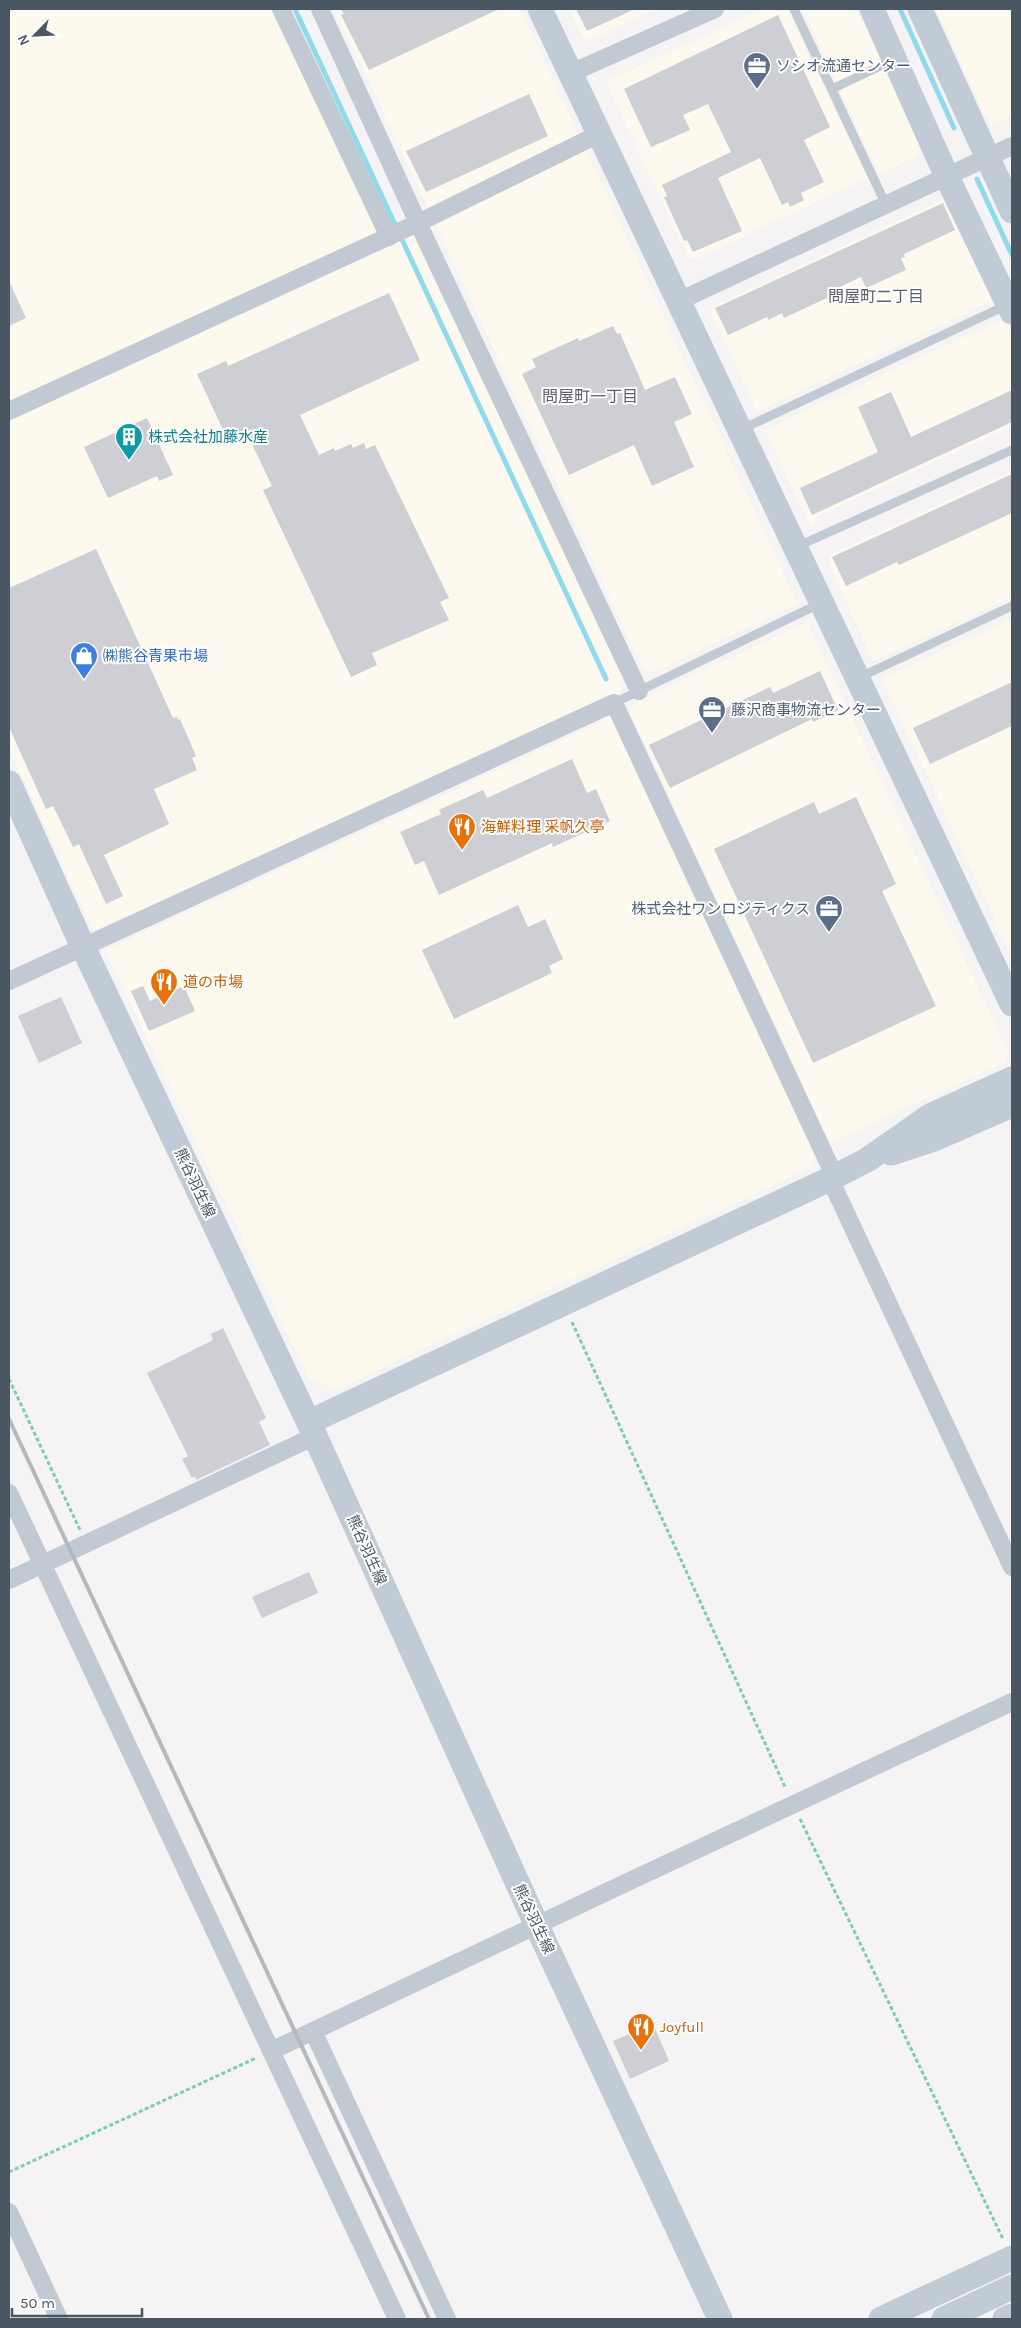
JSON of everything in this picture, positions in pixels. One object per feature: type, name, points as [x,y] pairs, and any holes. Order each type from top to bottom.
[{"type":"street","points":[[281,9],[388,237]]},
{"type":"street","points":[[320,9],[418,224],[639,691]]},
{"type":"street","points":[[540,9],[1012,1004]]},
{"type":"street","points":[[570,73],[715,9]]},
{"type":"street","points":[[872,9],[947,177],[1010,308]]},
{"type":"street","points":[[920,9],[1012,211]]},
{"type":"street","points":[[9,411],[418,224],[599,134]]},
{"type":"street","points":[[679,301],[1012,146]]},
{"type":"street","points":[[9,981],[614,703],[1012,1567]]},
{"type":"street","name":"熊谷羽生線","points":[[9,783],[83,947],[312,1429],[537,1926],[720,2319]]},
{"type":"street","points":[[9,1580],[86,1544],[563,1303],[832,1178],[867,1160],[930,1116],[1012,1079]]},
{"type":"street","points":[[867,1160],[934,1139],[1012,1105]]},
{"type":"street","points":[[9,1493],[396,2319]]},
{"type":"street","points":[[271,2051],[1012,1702]]},
{"type":"street","points":[[313,2031],[447,2319]]},
{"type":"street","points":[[9,2212],[59,2319]]},
{"type":"street","points":[[881,2319],[1012,2258]]},
{"type":"street","points":[[944,2319],[1012,2287]]},
{"type":"street","points":[[1005,2319],[1012,2316]]},
{"type":"lane","points":[[794,9],[886,205]]},
{"type":"lane","points":[[832,89],[895,60]]},
{"type":"lane","points":[[740,430],[1010,308]]},
{"type":"lane","points":[[796,548],[1012,450]]},
{"type":"lane","points":[[614,703],[822,603]]},
{"type":"lane","points":[[858,678],[1012,606]]},
{"type":"path","points":[[563,1303],[792,1804],[1012,2258]]},
{"type":"path","points":[[9,1379],[86,1544]]},
{"type":"path","points":[[9,2172],[271,2051]]},
{"type":"shaded area","points":[[9,9],[277,9],[386,240],[415,227],[625,676],[619,694],[93,931],[9,747]]},
{"type":"shaded area","points":[[335,9],[520,9],[798,604],[653,672],[643,669]]},
{"type":"shaded area","points":[[569,9],[658,9],[591,40],[583,38]]},
{"type":"shaded area","points":[[760,9],[787,9],[867,178],[696,259],[688,257],[606,82]]},
{"type":"shaded area","points":[[803,9],[857,9],[921,148],[917,156],[879,174]]},
{"type":"shaded area","points":[[936,9],[1012,9],[1012,116],[990,126]]},
{"type":"shaded area","points":[[943,200],[949,202],[995,300],[757,411],[711,312],[714,306]]},
{"type":"shaded area","points":[[1004,318],[1012,336],[1012,426],[814,518],[816,523],[810,526],[765,430]]},
{"type":"shaded area","points":[[1012,471],[1012,597],[873,661],[828,562],[830,555]]},
{"type":"shaded area","points":[[1012,618],[1012,957],[882,679]]},
{"type":"shaded area","points":[[807,622],[1008,1052],[1006,1062],[830,1143],[630,712],[634,703]]},
{"type":"shaded area","points":[[612,715],[816,1158],[814,1166],[337,1389],[309,1379],[105,950],[604,721],[603,718]]},
{"type":"building","points":[[341,9],[499,9],[369,70],[341,15],[344,14]]},
{"type":"building","points":[[576,9],[635,9],[587,31]]},
{"type":"building","points":[[778,15],[830,127],[804,140],[824,182],[801,193],[804,200],[790,207],[788,202],[782,205],[760,158],[718,178],[742,231],[693,252],[687,240],[684,241],[664,197],[667,196],[662,185],[731,152],[708,104],[683,115],[690,130],[651,147],[624,89]]},
{"type":"building","points":[[529,94],[548,136],[426,192],[406,151]]},
{"type":"building","points":[[943,203],[955,230],[904,254],[905,257],[901,258],[906,270],[866,288],[861,277],[827,293],[829,297],[784,318],[782,313],[768,320],[767,317],[728,335],[715,308]]},
{"type":"building","points":[[9,281],[26,318],[9,326]]},
{"type":"building","points":[[389,293],[420,360],[300,415],[319,455],[334,448],[335,451],[351,444],[353,448],[364,443],[366,449],[375,445],[449,598],[440,602],[449,620],[372,653],[377,665],[351,677],[263,490],[272,486],[249,438],[240,442],[233,428],[224,432],[197,374],[226,361],[228,366]]},
{"type":"building","points":[[613,326],[617,334],[620,333],[645,390],[675,377],[692,414],[674,422],[694,467],[652,486],[634,445],[569,475],[522,374],[536,367],[532,359],[578,338],[579,341]]},
{"type":"building","points":[[1012,390],[1012,422],[812,515],[800,488],[878,452],[858,407],[891,392],[911,437]]},
{"type":"building","name":"株式会社加藤水産","points":[[147,418],[173,475],[159,481],[157,476],[108,498],[84,447]]},
{"type":"building","points":[[1012,474],[1012,513],[899,565],[897,562],[846,586],[832,557]]},
{"type":"building","points":[[96,549],[173,718],[177,717],[178,720],[180,719],[196,756],[192,758],[197,770],[154,789],[169,824],[104,855],[123,896],[106,904],[79,844],[73,847],[53,806],[46,809],[9,727],[9,588]]},
{"type":"building","points":[[820,671],[838,710],[813,722],[812,719],[670,788],[649,745],[770,687],[773,693]]},
{"type":"building","points":[[1012,682],[1012,726],[930,764],[913,728]]},
{"type":"building","points":[[572,759],[587,793],[596,789],[610,821],[553,847],[552,843],[439,895],[424,861],[415,865],[400,832],[441,814],[439,810],[483,790],[487,798]]},
{"type":"building","points":[[856,797],[896,884],[882,891],[936,1006],[813,1063],[714,849],[814,802],[819,814]]},
{"type":"building","points":[[518,905],[528,927],[545,919],[563,959],[549,966],[552,973],[454,1019],[422,950]]},
{"type":"building","points":[[143,986],[150,1001],[184,986],[195,1011],[149,1031],[131,991]]},
{"type":"building","points":[[61,997],[82,1043],[39,1063],[18,1016]]},
{"type":"building","points":[[223,1328],[266,1418],[259,1422],[270,1445],[196,1480],[195,1477],[192,1478],[182,1459],[188,1456],[147,1373],[213,1340],[211,1334]]},
{"type":"building","points":[[309,1572],[318,1593],[262,1618],[252,1597]]},
{"type":"building","points":[[653,2024],[669,2061],[630,2079],[613,2041]]},
{"type":"waterway","points":[[295,9],[606,679]]},
{"type":"waterway","points":[[900,9],[954,128]]},
{"type":"waterway","points":[[977,179],[1012,255]]},
{"type":"railway","points":[[9,1419],[429,2319]]},
{"type":"place","name":"ソシオ流通センター","points":[[757,90]]},
{"type":"place","name":"株式会社加藤水産","points":[[129,461]]},
{"type":"place","name":"㈱熊谷青果市場","points":[[84,680]]},
{"type":"place","name":"藤沢商事物流センター","points":[[712,734]]},
{"type":"place","name":"海鮮料理 采帆久亭","points":[[462,851]]},
{"type":"place","name":"株式会社ワンロジティクス","points":[[829,933]]},
{"type":"place","name":"道の市場","points":[[164,1006]]},
{"type":"place","name":"Joyfull","points":[[641,2051]]},
{"type":"district","name":"問屋町二丁目","points":[[876,296]]},
{"type":"district","name":"問屋町一丁目","points":[[590,396]]}]
